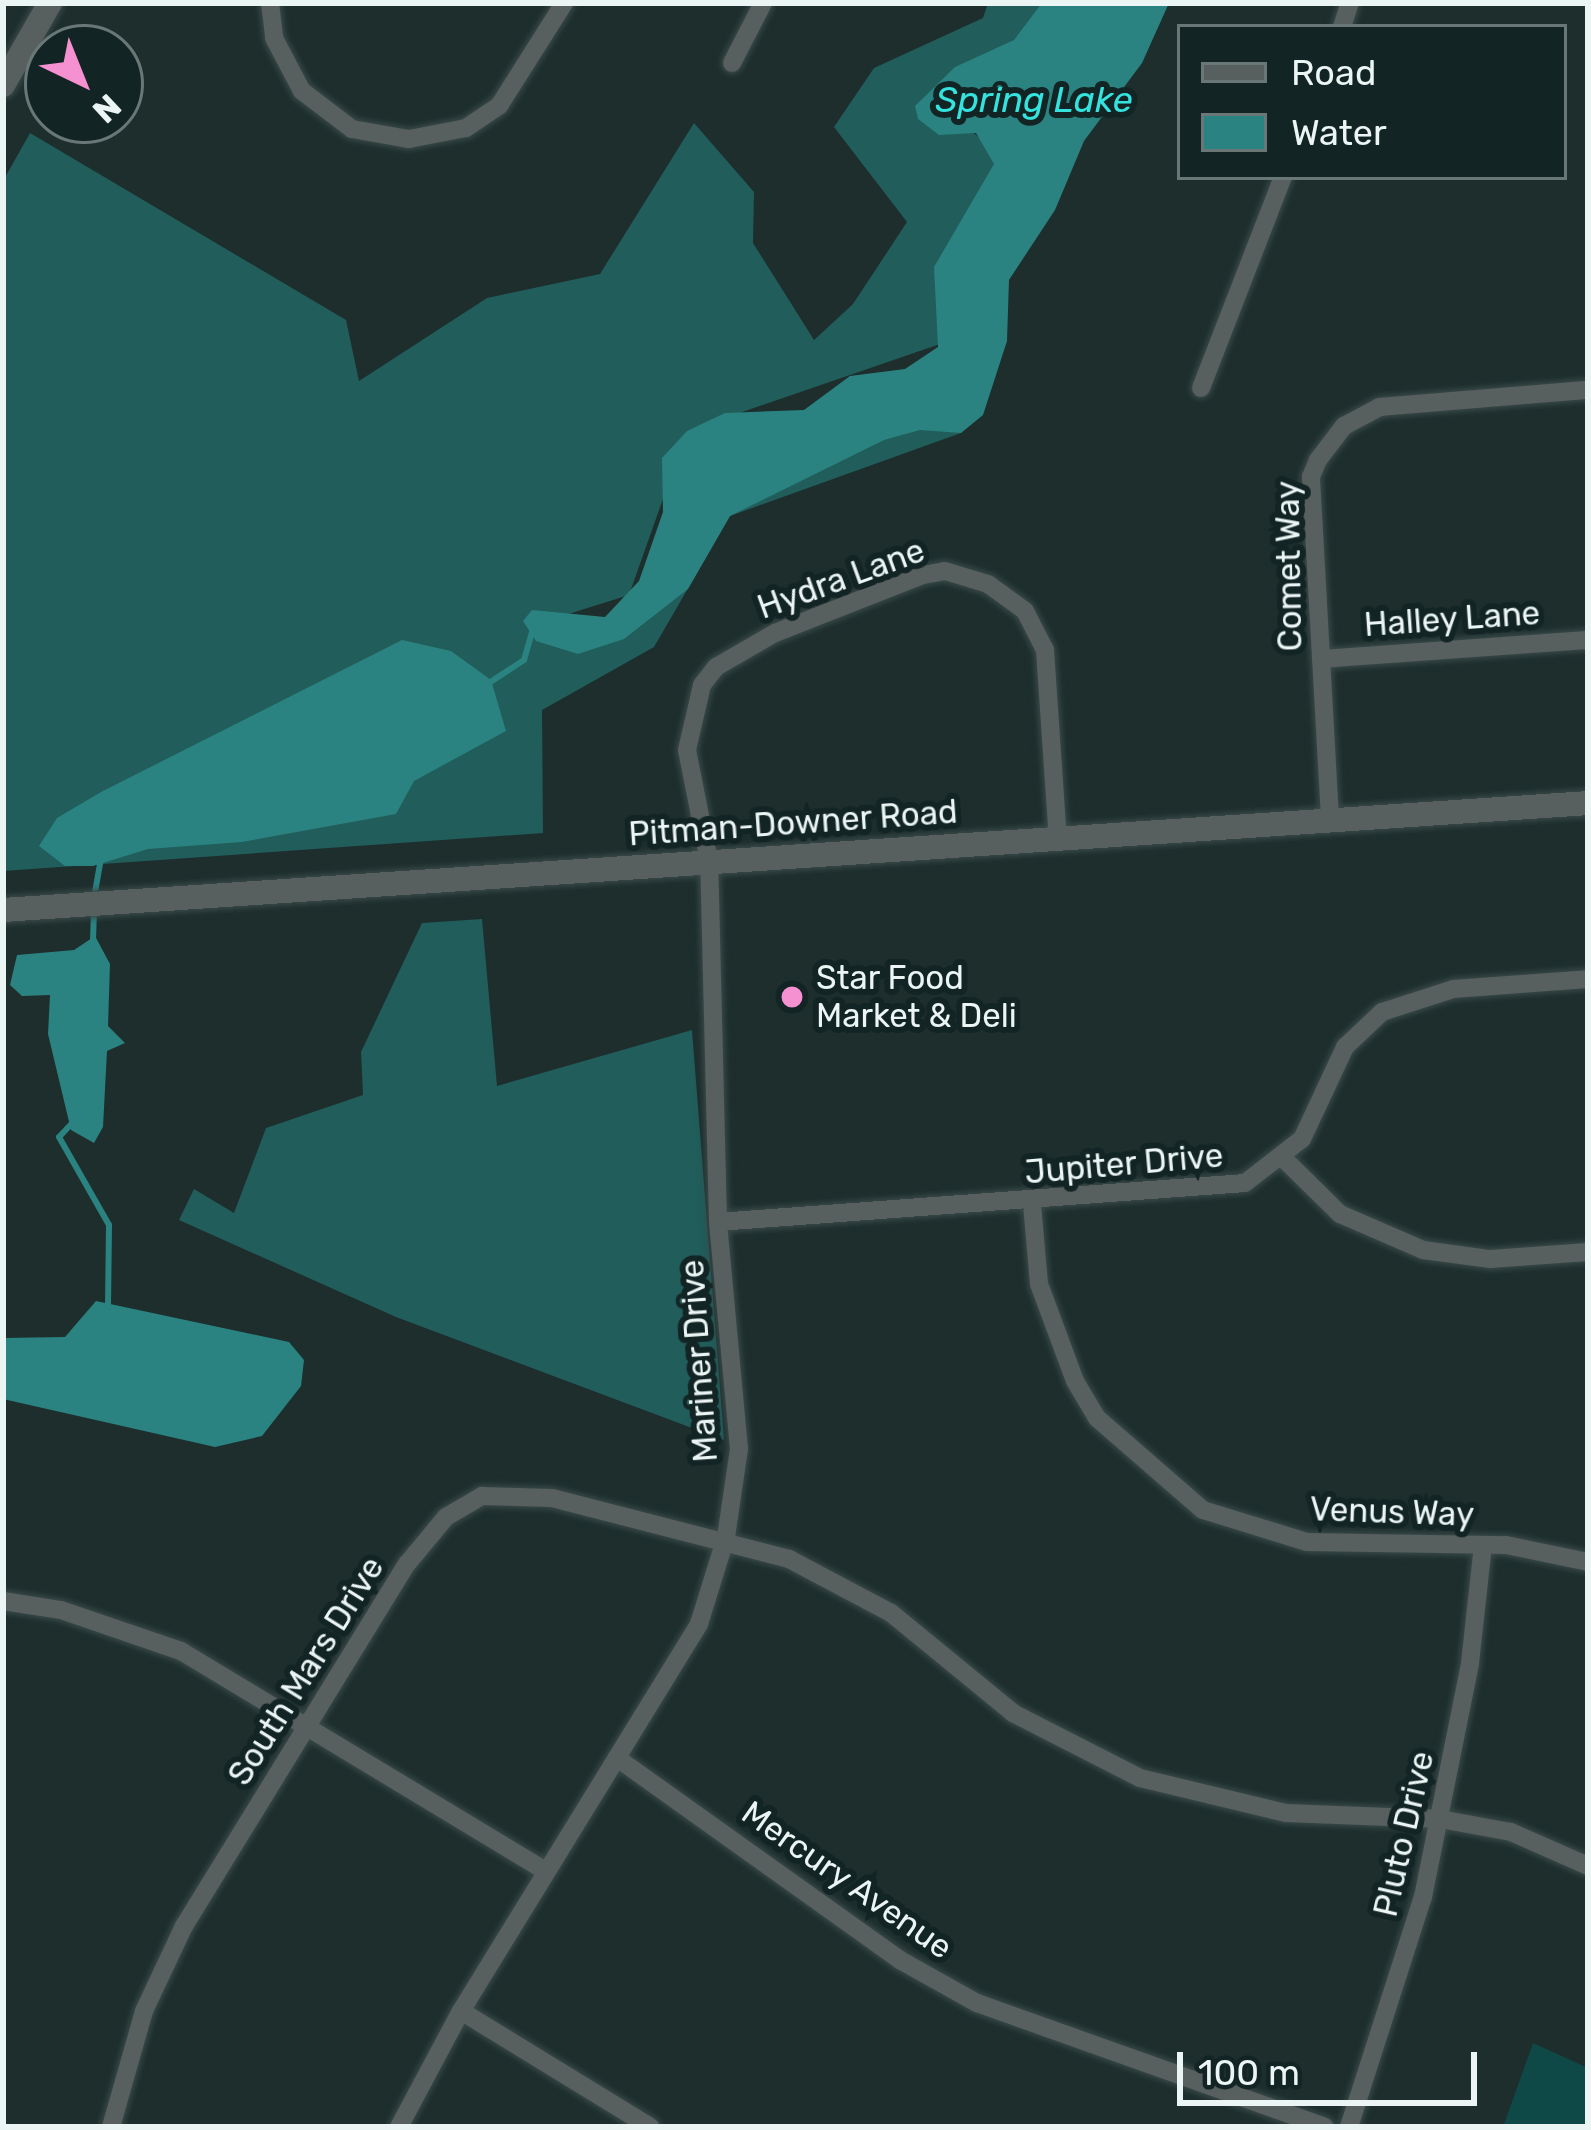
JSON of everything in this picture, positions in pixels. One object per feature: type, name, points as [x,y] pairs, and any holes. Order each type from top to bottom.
[{"type":"street","points":[[3,85],[50,3]]},
{"type":"street","points":[[270,3],[274,38],[302,91],[352,129],[409,140],[466,128],[499,106],[564,3]]},
{"type":"street","points":[[732,63],[763,3]]},
{"type":"street","points":[[1201,388],[1282,180]]},
{"type":"street","name":"Comet Way","points":[[1330,818],[1312,477],[1344,426],[1379,407],[1588,389]]},
{"type":"street","name":"Hydra Lane","points":[[709,861],[687,750],[702,685],[716,667],[775,633],[945,571],[1009,595],[1038,629],[1058,839]]},
{"type":"street","name":"Halley Lane","points":[[1321,659],[1588,640]]},
{"type":"street","name":"Pitman-Downer Road","points":[[3,910],[1588,803]]},
{"type":"street","name":"Mariner Drive","points":[[399,2127],[461,2011],[699,1624],[726,1537],[739,1449],[718,1222],[709,861]]},
{"type":"street","name":"Jupiter Drive","points":[[718,1222],[1223,1188],[1283,1158],[1315,1116],[1345,1047],[1382,1012],[1453,989],[1588,979]]},
{"type":"street","points":[[1283,1158],[1340,1214],[1423,1250],[1490,1258],[1588,1252]]},
{"type":"street","name":"Venus Way","points":[[1032,1204],[1039,1284],[1076,1381],[1097,1418],[1203,1510],[1307,1542],[1484,1546],[1588,1562]]},
{"type":"street","name":"South Mars Drive","points":[[111,2127],[168,1954],[431,1531],[482,1496],[552,1498],[726,1537],[892,1612],[1012,1713],[1140,1778],[1286,1813],[1440,1819],[1511,1832],[1588,1867]]},
{"type":"street","name":"Pluto Drive","points":[[1349,2127],[1405,1962],[1440,1819],[1484,1546]]},
{"type":"street","points":[[3,1601],[123,1628],[309,1724],[546,1871]]},
{"type":"street","name":"Mercury Avenue","points":[[617,1758],[899,1960],[977,2003],[1324,2127]]},
{"type":"street","points":[[461,2011],[650,2127]]},
{"type":"shaded area","points":[[988,3],[1056,3],[1056,16],[933,98],[1003,158],[943,343],[687,431],[629,595],[527,627],[578,654],[738,476],[997,364],[961,433],[730,516],[654,647],[542,710],[543,833],[3,871],[3,181],[24,144],[49,144],[346,320],[359,381],[487,298],[600,274],[694,123],[754,192],[753,243],[814,340],[853,304],[907,222],[834,127],[874,68],[983,18]]},
{"type":"shaded area","points":[[482,919],[497,1086],[692,1030],[724,1440],[396,1317],[179,1220],[194,1189],[234,1213],[266,1128],[363,1095],[361,1052],[422,923]]},
{"type":"shaded area","points":[[1533,2043],[1588,2068],[1588,2127],[1503,2127]]},
{"type":"water","name":"Spring Lake","points":[[1042,3],[1169,3],[1142,63],[1084,141],[1055,210],[1009,280],[1007,341],[983,415],[961,433],[920,430],[884,440],[730,516],[688,589],[624,639],[578,654],[536,641],[523,621],[532,610],[605,617],[639,581],[663,512],[662,458],[687,431],[725,413],[804,410],[850,376],[905,369],[938,347],[934,267],[994,164],[976,133],[939,135],[918,119],[915,106],[955,67],[1014,40]]},
{"type":"water","points":[[402,640],[451,651],[491,680],[506,731],[414,781],[396,814],[242,842],[148,849],[93,866],[65,866],[39,846],[57,818],[101,792]]},
{"type":"water","points":[[95,936],[110,964],[108,1026],[125,1043],[107,1051],[103,1127],[94,1143],[71,1130],[48,1034],[50,995],[22,996],[10,985],[17,955],[74,950]]},
{"type":"water","points":[[96,1301],[289,1342],[304,1360],[301,1386],[262,1436],[215,1447],[3,1399],[3,1338],[65,1337]]},
{"type":"waterway","points":[[489,683],[524,660],[533,628]]},
{"type":"waterway","points":[[94,898],[101,859]]},
{"type":"waterway","points":[[93,940],[94,911]]},
{"type":"waterway","points":[[75,1120],[59,1137],[109,1225],[108,1306]]},
{"type":"place","name":"Star Food Market & Deli","points":[[792,997]]}]
